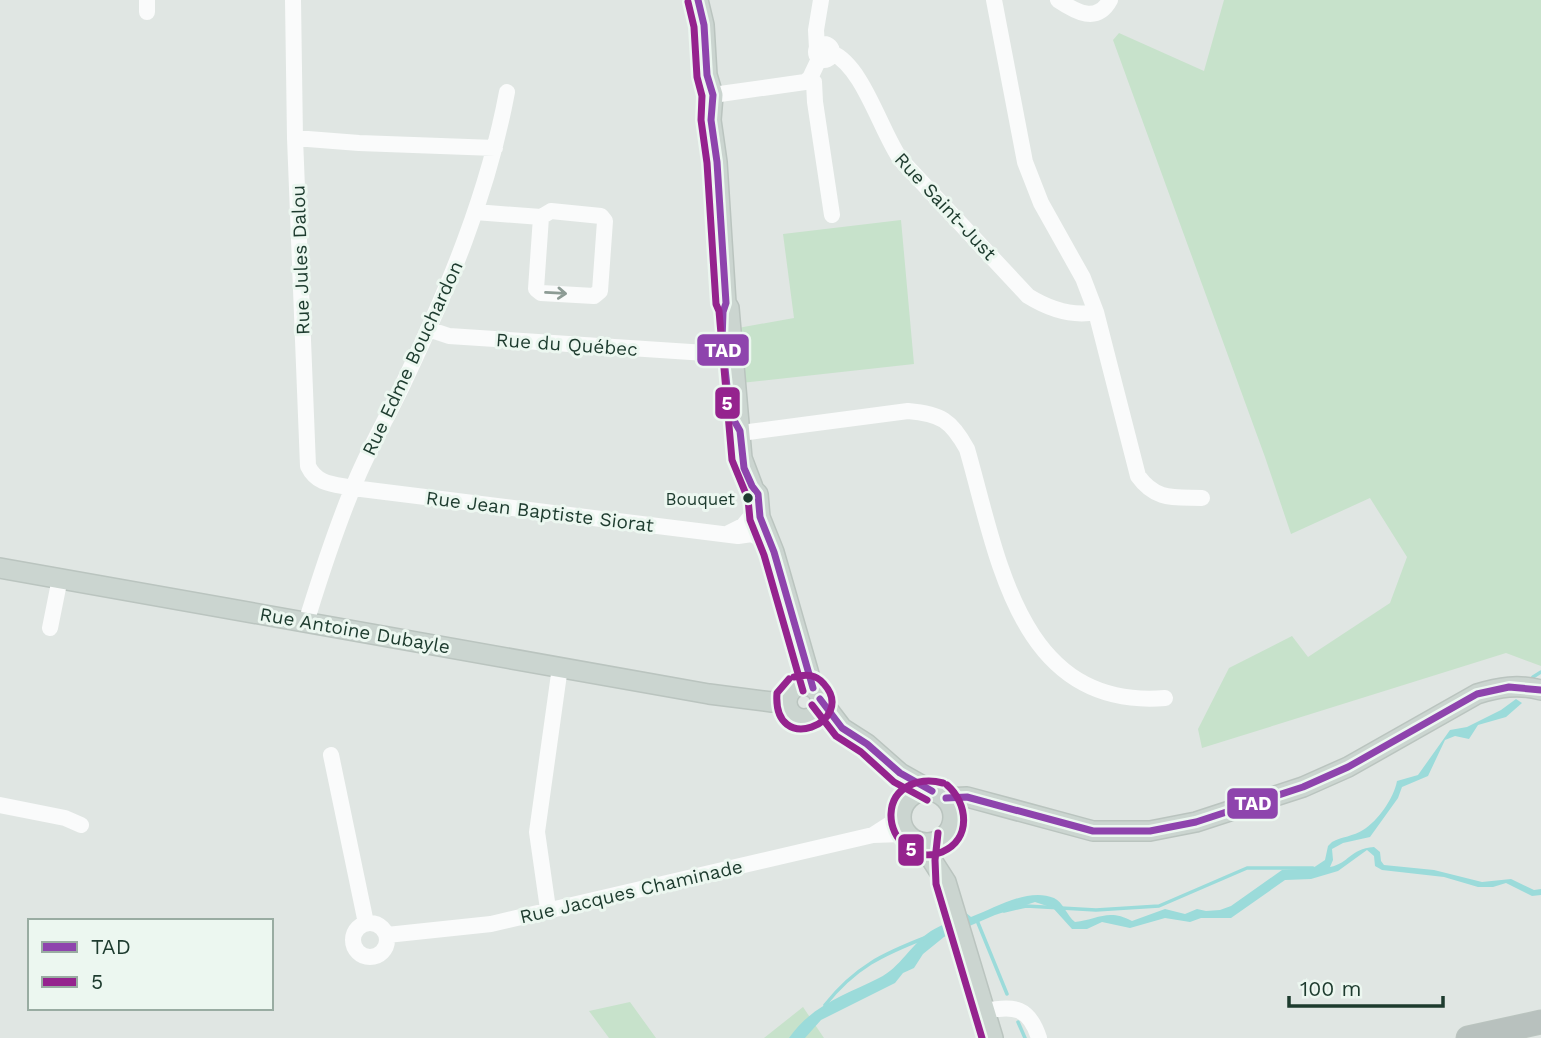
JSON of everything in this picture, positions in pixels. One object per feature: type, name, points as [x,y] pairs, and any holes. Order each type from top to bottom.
[{"type":"highway","points":[[1468,1038],[1541,1022]]},
{"type":"main road","points":[[698,0],[704,25],[707,75],[716,94]]},
{"type":"main road","points":[[705,0],[712,34],[710,50],[718,74],[711,120],[717,162],[726,303],[723,308],[723,352],[729,404],[733,419],[740,429],[742,458],[758,494],[760,517],[771,542],[776,578]]},
{"type":"main road","points":[[754,490],[752,515],[790,623],[804,692],[819,709],[801,717],[788,707],[804,692]]},
{"type":"main road","name":"Rue Antoine Dubayle","points":[[0,568],[709,694],[772,702],[804,692],[835,725],[867,744],[900,773],[939,794]]},
{"type":"main road","points":[[946,882],[918,842],[905,831],[903,810],[916,793],[967,797],[1093,831],[1150,831],[1196,822],[1291,791],[1337,772],[1477,694],[1514,686],[1541,690]]},
{"type":"main road","name":"Rue Antoine Dubayle","points":[[709,694],[720,701],[783,710],[835,725]]},
{"type":"main road","name":"Rue Antoine Dubayle","points":[[886,761],[896,780],[903,810]]},
{"type":"main road","points":[[939,794],[953,811],[945,860],[946,882],[993,1038]]},
{"type":"main road","points":[[918,842],[936,842],[968,813],[998,806]]},
{"type":"street","name":"Rue Jules Dalou","points":[[293,0],[295,138],[308,466],[313,476],[324,482],[353,488]]},
{"type":"street","name":"Rue Saint-Just","points":[[821,0],[818,21],[824,27],[825,52],[842,58],[863,86],[890,145],[901,160],[1028,296],[1046,307],[1063,312],[1096,312]]},
{"type":"street","points":[[994,0],[1025,162],[1041,203],[1083,278],[1096,312],[1138,476],[1148,489],[1158,495],[1202,498]]},
{"type":"street","points":[[1058,0],[1075,11],[1091,15],[1101,12],[1110,0]]},
{"type":"street","points":[[804,81],[825,52]]},
{"type":"street","points":[[716,94],[804,81],[814,82],[832,215]]},
{"type":"street","name":"Rue Edme Bouchardon","points":[[309,622],[309,613],[330,546],[353,488],[428,329],[475,212],[495,148],[507,92]]},
{"type":"street","points":[[295,138],[495,148]]},
{"type":"street","points":[[475,212],[541,217],[551,211],[601,216],[605,221],[600,291],[594,296],[541,293],[536,289],[541,217]]},
{"type":"street","name":"Rue du Québec","points":[[428,329],[449,336],[723,352]]},
{"type":"street","points":[[740,429],[908,411],[928,413],[945,420],[956,430],[967,449],[1016,609],[1040,648],[1091,687],[1116,696],[1141,700],[1164,698]]},
{"type":"street","name":"Rue Jean Baptiste Siorat","points":[[353,488],[738,536],[752,534],[761,539]]},
{"type":"street","points":[[727,534],[743,526],[752,515]]},
{"type":"street","points":[[50,628],[60,578]]},
{"type":"street","points":[[548,909],[537,832],[559,667]]},
{"type":"street","points":[[331,755],[366,923]]},
{"type":"street","points":[[0,805],[65,818],[81,825]]},
{"type":"street","name":"Rue Jacques Chaminade","points":[[873,835],[903,810]]},
{"type":"street","name":"Rue Jacques Chaminade","points":[[387,935],[491,924],[873,835],[902,834],[918,842]]},
{"type":"street","points":[[366,923],[378,924],[387,935],[386,948],[381,954],[371,958],[360,954],[354,947],[353,937],[357,929],[366,923]]},
{"type":"street","points":[[985,1011],[1013,1008],[1027,1014],[1039,1038]]},
{"type":"green space","points":[[1224,0],[1541,0],[1541,666],[1506,653],[1202,748],[1198,729],[1229,668],[1292,636],[1308,657],[1390,603],[1407,557],[1370,498],[1291,534],[1113,40],[1119,33],[1204,71]]},
{"type":"green space","points":[[901,220],[914,364],[741,383],[738,328],[794,318],[783,234]]},
{"type":"green space","points":[[630,1002],[656,1038],[609,1038],[589,1011]]},
{"type":"green space","points":[[803,1007],[824,1038],[764,1038]]},
{"type":"water","points":[[1516,699],[1522,703],[1506,717],[1478,725],[1469,739],[1455,736],[1445,740],[1428,776],[1402,787],[1398,798],[1370,837],[1343,843],[1332,849],[1333,860],[1330,867],[1359,850],[1374,847],[1380,852],[1384,865],[1434,870],[1482,882],[1511,879],[1534,890],[1541,889],[1541,895],[1532,896],[1506,883],[1493,887],[1478,887],[1444,877],[1382,870],[1375,866],[1374,856],[1367,850],[1338,871],[1311,879],[1285,880],[1231,918],[1201,918],[1190,922],[1165,918],[1130,928],[1102,922],[1087,929],[1072,929],[1053,908],[1035,902],[995,915],[944,937],[895,983],[821,1020],[805,1038],[789,1038],[819,1009],[886,974],[924,936],[965,912],[971,917],[1012,900],[1034,895],[1054,898],[1075,922],[1109,915],[1132,921],[1165,909],[1185,914],[1197,909],[1220,910],[1231,906],[1282,870],[1313,868],[1325,860],[1328,846],[1332,842],[1359,832],[1380,815],[1389,802],[1397,781],[1418,775],[1450,730],[1467,727],[1501,710]]},
{"type":"waterway","points":[[1533,677],[1541,672]]},
{"type":"waterway","points":[[1004,911],[1026,906],[1096,910],[1159,906],[1247,868],[1313,868]]},
{"type":"waterway","points":[[976,918],[1007,994]]},
{"type":"waterway","points":[[825,1005],[859,971],[897,949],[927,937]]},
{"type":"waterway","points":[[1018,1022],[1025,1038]]},
{"type":"transit line","name":"TAD","points":[[698,0],[704,25],[707,75],[713,95],[711,120],[717,162],[726,303],[722,341],[729,405],[740,431],[744,468],[758,494],[760,517],[774,552],[813,688]]},
{"type":"transit line","name":"5","points":[[688,2],[694,27],[697,77],[702,96],[701,120],[707,163],[716,304],[719,311],[732,460],[748,499],[750,520],[764,555],[803,691]]},
{"type":"transit line","name":"5","points":[[789,679],[777,693],[779,713],[787,724],[799,729],[811,727],[823,721],[830,711],[832,698],[818,678],[807,675],[794,677]]},
{"type":"transit line","name":"TAD","points":[[946,798],[967,797],[1093,831],[1150,831],[1196,822],[1303,787],[1348,767],[1477,694],[1509,687],[1541,690]]},
{"type":"transit line","name":"TAD","points":[[820,699],[842,728],[867,744],[900,773],[932,791]]},
{"type":"transit line","name":"5","points":[[812,705],[836,736],[861,752],[894,782],[927,800]]},
{"type":"transit line","name":"5","points":[[943,783],[917,783],[896,796],[891,814],[892,824],[900,840],[914,852],[932,855],[952,846],[958,839],[964,820],[963,811],[947,785]]},
{"type":"transit line","name":"5","points":[[938,833],[936,884],[982,1038]]},
{"type":"place","name":"Bouquet","points":[[748,498]]}]
